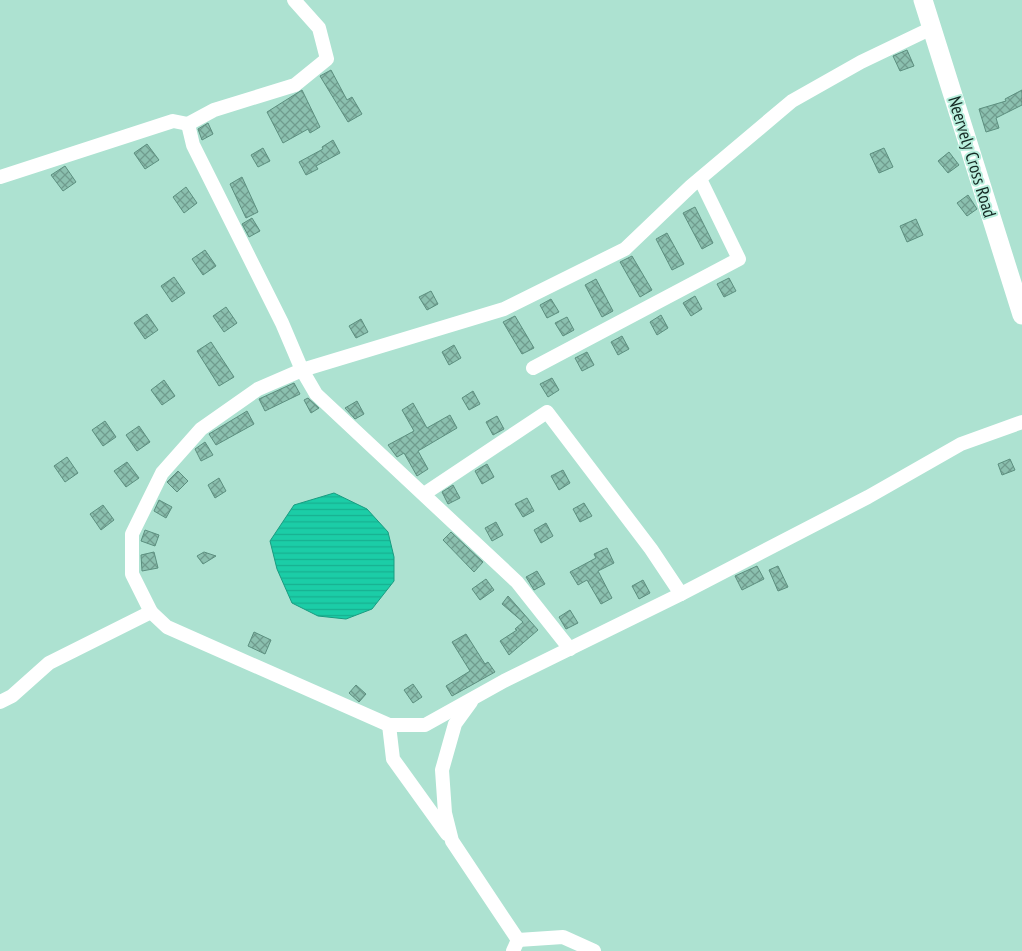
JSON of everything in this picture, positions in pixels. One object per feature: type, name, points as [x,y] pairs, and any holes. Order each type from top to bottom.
[{"type":"street","points":[[0,177],[172,121],[188,124],[214,110],[295,85],[327,59],[319,28],[294,0]]},
{"type":"street","name":"Neervely Cross Road","points":[[923,0],[1022,314]]},
{"type":"street","points":[[932,28],[861,62],[792,101],[700,179],[625,249],[504,309],[302,370],[258,390],[201,430],[162,473],[132,534],[132,574],[151,612],[167,627],[388,725],[425,725],[474,698],[868,497],[961,444],[1022,422]]},
{"type":"street","points":[[188,124],[193,145],[282,324],[302,370],[316,394],[517,582],[570,649]]},
{"type":"street","points":[[533,368],[739,259],[700,179]]},
{"type":"street","points":[[424,494],[547,412],[650,549],[681,594]]},
{"type":"street","points":[[0,702],[12,696],[49,663],[151,612]]},
{"type":"street","points":[[452,841],[445,813],[442,770],[455,724],[474,698]]},
{"type":"street","points":[[388,725],[393,759],[452,841],[516,945],[563,937],[594,951]]},
{"type":"shaded area","points":[[334,493],[367,509],[388,532],[394,557],[394,581],[372,609],[346,619],[318,616],[292,603],[277,569],[270,541],[294,505]]},
{"type":"building","points":[[907,50],[914,66],[900,71],[893,56]]},
{"type":"building","points":[[331,70],[347,100],[352,97],[362,114],[348,122],[320,76]]},
{"type":"building","points":[[302,90],[320,127],[310,133],[308,129],[283,143],[267,112]]},
{"type":"building","points":[[1022,90],[1022,105],[996,118],[999,128],[986,132],[979,109],[1006,101],[1005,99]]},
{"type":"building","points":[[208,123],[213,134],[202,140],[198,129]]},
{"type":"building","points":[[333,140],[340,153],[316,166],[318,169],[306,175],[299,162],[323,149],[322,147]]},
{"type":"building","points":[[147,144],[159,160],[145,169],[134,153]]},
{"type":"building","points":[[263,148],[270,161],[258,167],[251,155]]},
{"type":"building","points":[[884,148],[893,167],[879,173],[870,154]]},
{"type":"building","points":[[949,152],[959,165],[948,173],[938,161]]},
{"type":"building","points":[[65,166],[76,182],[63,191],[51,175]]},
{"type":"building","points":[[242,177],[258,212],[246,218],[230,184]]},
{"type":"building","points":[[186,187],[197,203],[184,213],[173,197]]},
{"type":"building","points":[[968,195],[977,209],[967,216],[957,203]]},
{"type":"building","points":[[695,207],[713,243],[702,249],[683,213]]},
{"type":"building","points":[[252,218],[260,231],[249,237],[242,224]]},
{"type":"building","points":[[916,219],[923,235],[907,242],[900,226]]},
{"type":"building","points":[[667,233],[684,264],[672,270],[656,239]]},
{"type":"building","points":[[205,250],[216,266],[203,275],[192,259]]},
{"type":"building","points":[[632,256],[652,290],[640,297],[620,262]]},
{"type":"building","points":[[174,277],[185,293],[172,302],[161,286]]},
{"type":"building","points":[[729,278],[736,291],[724,297],[717,284]]},
{"type":"building","points":[[596,279],[613,311],[602,317],[585,285]]},
{"type":"building","points":[[431,291],[438,304],[427,310],[419,297]]},
{"type":"building","points":[[695,296],[702,309],[691,316],[683,303]]},
{"type":"building","points":[[551,299],[559,312],[547,318],[540,305]]},
{"type":"building","points":[[226,307],[237,323],[224,332],[213,316]]},
{"type":"building","points":[[147,314],[158,330],[145,339],[134,323]]},
{"type":"building","points":[[661,315],[668,328],[657,335],[650,322]]},
{"type":"building","points":[[515,316],[534,348],[522,354],[503,322]]},
{"type":"building","points":[[567,317],[574,330],[563,336],[555,323]]},
{"type":"building","points":[[361,319],[368,332],[356,338],[349,326]]},
{"type":"building","points":[[622,336],[629,349],[618,355],[611,342]]},
{"type":"building","points":[[211,342],[234,377],[219,386],[197,351]]},
{"type":"building","points":[[454,345],[461,358],[449,365],[442,352]]},
{"type":"building","points":[[587,352],[594,365],[582,371],[575,358]]},
{"type":"building","points":[[552,378],[559,390],[548,397],[540,384]]},
{"type":"building","points":[[164,380],[175,396],[162,405],[151,390]]},
{"type":"building","points":[[294,383],[300,394],[265,411],[259,399]]},
{"type":"building","points":[[473,391],[480,404],[469,410],[462,398]]},
{"type":"building","points":[[308,398],[319,408],[311,413],[304,400]]},
{"type":"building","points":[[357,401],[364,414],[355,419],[345,408]]},
{"type":"building","points":[[413,403],[427,428],[450,415],[457,428],[418,451],[428,469],[417,476],[404,453],[397,457],[388,445],[414,431],[402,410]]},
{"type":"building","points":[[247,411],[254,424],[216,445],[209,434]]},
{"type":"building","points":[[497,416],[504,429],[493,435],[486,422]]},
{"type":"building","points":[[105,421],[116,437],[103,446],[92,430]]},
{"type":"building","points":[[139,426],[150,442],[137,451],[126,435]]},
{"type":"building","points":[[205,442],[213,455],[201,461],[195,449]]},
{"type":"building","points":[[67,457],[78,473],[65,482],[54,466]]},
{"type":"building","points":[[1010,459],[1015,470],[1002,475],[998,464]]},
{"type":"building","points":[[127,462],[139,478],[126,487],[114,471]]},
{"type":"building","points":[[487,464],[494,477],[482,484],[475,471]]},
{"type":"building","points":[[563,470],[570,483],[559,490],[551,476]]},
{"type":"building","points":[[178,471],[188,481],[177,492],[167,482]]},
{"type":"building","points":[[219,478],[226,491],[215,498],[208,485]]},
{"type":"building","points":[[453,485],[460,498],[448,504],[442,492]]},
{"type":"building","points":[[527,498],[534,511],[523,517],[515,504]]},
{"type":"building","points":[[159,500],[172,507],[166,518],[154,511]]},
{"type":"building","points":[[584,503],[592,516],[580,522],[573,509]]},
{"type":"building","points":[[103,505],[114,520],[101,530],[90,514]]},
{"type":"building","points":[[496,522],[503,535],[492,541],[485,528]]},
{"type":"building","points":[[546,523],[553,536],[541,543],[534,530]]},
{"type":"building","points":[[145,530],[159,535],[155,546],[141,541]]},
{"type":"building","points":[[451,532],[483,562],[474,572],[443,540]]},
{"type":"building","points":[[607,548],[614,563],[598,571],[612,598],[601,604],[587,580],[578,585],[570,572],[596,558],[594,554]]},
{"type":"building","points":[[154,552],[158,568],[142,571],[141,555]]},
{"type":"building","points":[[204,552],[216,556],[203,564],[197,556]]},
{"type":"building","points":[[757,566],[764,579],[742,590],[735,576]]},
{"type":"building","points":[[778,566],[788,587],[778,591],[769,570]]},
{"type":"building","points":[[537,571],[545,584],[534,590],[526,577]]},
{"type":"building","points":[[486,579],[494,590],[480,600],[472,589]]},
{"type":"building","points":[[643,580],[650,593],[639,599],[632,586]]},
{"type":"building","points":[[508,596],[538,630],[509,655],[500,641],[517,630],[515,629],[523,622],[502,604]]},
{"type":"building","points":[[570,610],[578,623],[566,629],[559,617]]},
{"type":"building","points":[[254,632],[271,640],[265,654],[248,646]]},
{"type":"building","points":[[466,634],[485,664],[488,662],[495,672],[452,696],[446,686],[470,671],[452,642]]},
{"type":"building","points":[[413,684],[422,697],[413,703],[404,690]]},
{"type":"building","points":[[356,685],[366,694],[359,702],[349,693]]}]
